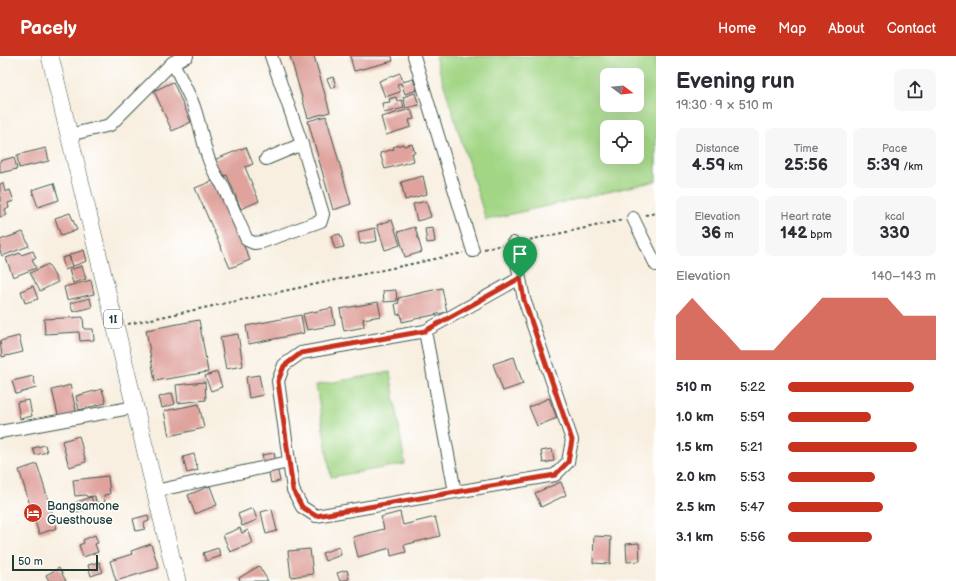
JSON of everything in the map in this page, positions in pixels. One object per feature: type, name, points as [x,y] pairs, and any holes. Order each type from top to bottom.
[{"type":"highway","name":"1I","points":[[50,56],[177,581]]},
{"type":"street","points":[[69,135],[110,125],[173,62],[187,56]]},
{"type":"street","points":[[173,62],[193,104],[209,160],[216,177],[222,184],[247,240],[254,243],[262,242],[321,221],[323,214],[302,144],[271,56]]},
{"type":"street","points":[[414,56],[473,251]]},
{"type":"street","points":[[266,159],[302,144]]},
{"type":"street","points":[[633,218],[656,265]]},
{"type":"street","points":[[513,243],[520,278],[524,300],[572,440],[568,462],[555,475],[316,516],[302,507],[293,490],[278,381],[284,366],[301,353],[425,331],[520,278]]},
{"type":"street","points":[[425,331],[456,492]]},
{"type":"street","points":[[0,432],[135,407]]},
{"type":"street","points":[[155,491],[289,462]]},
{"type":"path","points":[[115,326],[656,213]]},
{"type":"green space","points":[[435,56],[656,56],[656,181],[486,220]]},
{"type":"green space","points":[[390,372],[405,464],[331,477],[316,385]]},
{"type":"building","points":[[290,56],[314,56],[330,112],[308,118]]},
{"type":"building","points":[[350,56],[392,56],[393,61],[354,71]]},
{"type":"building","points":[[400,73],[403,82],[413,79],[417,90],[405,94],[401,83],[397,84],[400,92],[385,97],[379,81]]},
{"type":"building","points":[[333,77],[336,86],[331,88],[327,79]]},
{"type":"building","points":[[173,82],[191,122],[172,131],[154,91]]},
{"type":"building","points":[[415,93],[419,105],[406,108],[403,97]]},
{"type":"building","points":[[396,97],[397,101],[402,100],[404,108],[384,113],[382,103],[390,102],[389,99]]},
{"type":"building","points":[[411,109],[414,119],[409,120],[411,127],[386,135],[381,117]]},
{"type":"building","points":[[326,116],[351,204],[333,210],[308,121]]},
{"type":"building","points":[[403,144],[404,146],[412,144],[415,153],[412,153],[414,161],[385,169],[380,153],[394,149],[393,147]]},
{"type":"building","points":[[246,147],[253,164],[245,167],[259,201],[241,209],[227,175],[221,177],[214,160]]},
{"type":"building","points":[[46,148],[49,161],[19,168],[17,155]]},
{"type":"building","points":[[14,157],[17,169],[0,173],[0,161]]},
{"type":"building","points":[[423,176],[427,194],[405,200],[401,182]]},
{"type":"building","points":[[215,180],[250,260],[230,268],[195,188]]},
{"type":"building","points":[[3,183],[5,192],[10,190],[14,201],[8,203],[9,208],[5,209],[7,215],[0,217],[0,184]]},
{"type":"building","points":[[54,183],[59,200],[38,207],[32,190]]},
{"type":"building","points":[[426,201],[431,217],[417,221],[413,204]]},
{"type":"building","points":[[70,213],[77,230],[61,236],[55,218]]},
{"type":"building","points":[[392,220],[400,245],[385,250],[377,225]]},
{"type":"building","points":[[415,227],[422,252],[405,257],[398,232]]},
{"type":"building","points":[[375,228],[377,241],[360,244],[358,232]]},
{"type":"building","points":[[433,228],[435,242],[427,243],[425,229]]},
{"type":"building","points":[[23,232],[29,246],[2,256],[0,251],[0,240]]},
{"type":"building","points":[[340,234],[344,247],[335,249],[331,236]]},
{"type":"building","points":[[84,250],[87,261],[73,266],[69,255]]},
{"type":"building","points":[[33,251],[36,258],[32,259],[36,268],[13,277],[6,258],[20,253],[21,255]]},
{"type":"building","points":[[69,256],[72,267],[65,270],[62,258]]},
{"type":"building","points":[[48,264],[58,282],[40,291],[30,273]]},
{"type":"building","points":[[82,266],[86,279],[73,283],[69,270]]},
{"type":"building","points":[[91,280],[94,294],[67,300],[64,287]]},
{"type":"building","points":[[33,286],[38,299],[25,303],[21,291]]},
{"type":"building","points":[[442,288],[447,312],[402,322],[401,314],[397,315],[395,304],[399,303],[398,298]]},
{"type":"building","points":[[396,290],[397,301],[384,302],[383,291]]},
{"type":"building","points":[[90,298],[92,307],[73,312],[70,303]]},
{"type":"building","points":[[378,302],[381,316],[363,319],[364,327],[344,331],[340,309]]},
{"type":"building","points":[[332,308],[335,325],[307,330],[303,314]]},
{"type":"building","points":[[301,315],[304,333],[249,344],[246,326]]},
{"type":"building","points":[[83,317],[84,329],[93,329],[94,340],[80,341],[79,332],[45,334],[44,319]]},
{"type":"building","points":[[199,320],[208,372],[155,381],[146,330]]},
{"type":"building","points":[[238,334],[243,366],[226,369],[220,337]]},
{"type":"building","points":[[19,336],[23,352],[2,357],[0,341]]},
{"type":"building","points":[[514,357],[523,384],[503,391],[493,364]]},
{"type":"building","points":[[217,372],[222,387],[211,391],[205,376]]},
{"type":"building","points":[[259,375],[263,395],[249,398],[246,377]]},
{"type":"building","points":[[33,376],[36,388],[16,394],[12,381]]},
{"type":"building","points":[[205,382],[206,400],[178,403],[176,385]]},
{"type":"building","points":[[70,385],[77,414],[59,419],[52,390]]},
{"type":"building","points":[[102,389],[106,403],[79,410],[76,396]]},
{"type":"building","points":[[172,393],[175,404],[162,408],[159,397]]},
{"type":"building","points":[[549,398],[557,418],[537,426],[529,407]]},
{"type":"building","points":[[29,400],[32,416],[20,419],[17,402]]},
{"type":"building","points":[[199,404],[204,428],[169,436],[164,411]]},
{"type":"building","points":[[79,436],[86,462],[69,467],[62,441]]},
{"type":"building","points":[[45,445],[47,452],[35,455],[33,448]]},
{"type":"building","points":[[552,449],[554,461],[543,463],[541,451]]},
{"type":"building","points":[[274,453],[280,481],[271,483],[268,468],[265,468],[262,455]]},
{"type":"building","points":[[194,454],[198,470],[187,473],[183,457]]},
{"type":"building","points":[[37,464],[57,528],[39,534],[19,470]]},
{"type":"building","points":[[108,476],[110,494],[104,495],[105,502],[96,503],[95,496],[75,496],[73,480]]},
{"type":"building","points":[[561,482],[566,495],[541,507],[535,493]]},
{"type":"building","points":[[210,486],[217,505],[195,514],[188,495]]},
{"type":"building","points":[[91,497],[94,506],[77,512],[74,503]]},
{"type":"building","points":[[253,508],[257,520],[242,526],[238,514]]},
{"type":"building","points":[[272,509],[277,531],[266,534],[261,512]]},
{"type":"building","points":[[400,512],[403,525],[435,517],[440,536],[404,545],[406,552],[391,556],[390,548],[358,557],[353,537],[384,529],[381,517]]},
{"type":"building","points":[[148,515],[149,521],[144,523],[145,529],[136,531],[133,519]]},
{"type":"building","points":[[240,528],[242,533],[248,530],[253,543],[230,552],[223,535]]},
{"type":"building","points":[[95,535],[98,543],[95,544],[98,552],[83,557],[79,545],[84,543],[83,540]]},
{"type":"building","points":[[594,536],[611,537],[610,564],[593,563]]},
{"type":"building","points":[[639,543],[640,561],[627,562],[626,544]]},
{"type":"building","points":[[151,544],[159,568],[116,581],[110,561],[132,554],[131,551]]},
{"type":"building","points":[[339,547],[341,555],[325,561],[322,553]]},
{"type":"building","points":[[218,548],[221,556],[206,561],[203,553]]},
{"type":"building","points":[[310,549],[313,574],[291,577],[288,551]]},
{"type":"building","points":[[99,562],[103,572],[91,576],[88,565]]},
{"type":"building","points":[[259,566],[268,581],[240,581],[239,578]]},
{"type":"building","points":[[59,568],[66,581],[49,581],[46,575]]},
{"type":"building","points":[[347,570],[349,579],[340,581],[337,573]]},
{"type":"place","name":"Bangsamone Guesthouse","points":[[33,513]]},
{"type":"route","points":[[520,278],[524,300],[572,440],[568,462],[555,475],[316,516],[302,507],[293,490],[278,381],[284,366],[301,353],[425,331],[520,278]]}]
